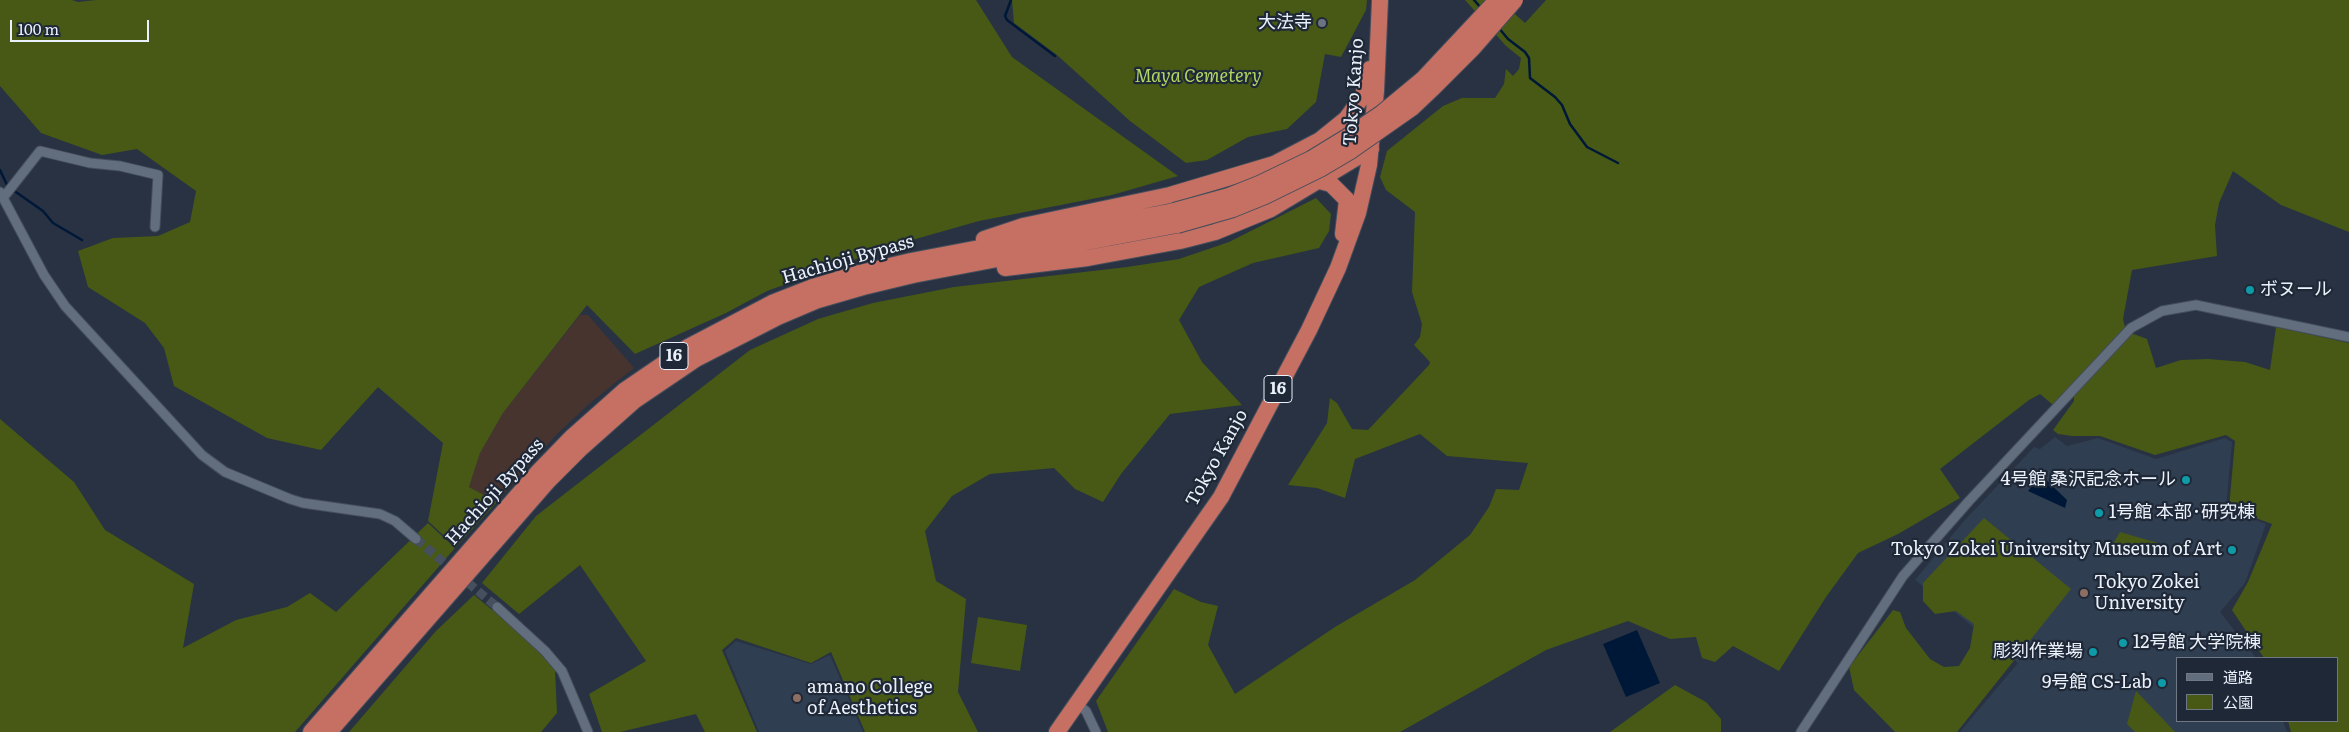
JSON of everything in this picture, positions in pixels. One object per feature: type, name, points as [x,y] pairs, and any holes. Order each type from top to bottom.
[{"type":"highway","name":"Tokyo Kanjo","points":[[1057,732],[1221,497],[1308,331],[1338,268],[1358,213],[1371,149],[1380,0]]},
{"type":"highway","name":"Hachioji Bypass","points":[[329,732],[548,481],[605,426],[634,402],[696,359],[778,317],[818,300],[913,275],[1175,218],[1259,184],[1311,159],[1389,108],[1423,80],[1497,0]]},
{"type":"highway","name":"Hachioji Bypass","points":[[311,732],[539,471],[571,438],[625,390],[688,347],[772,303],[842,279],[927,258],[1233,209],[1265,196],[1320,170],[1405,113],[1473,48],[1515,0]]},
{"type":"highway","name":"16","points":[[927,258],[1023,226],[1155,199],[1255,171],[1289,157],[1330,133],[1355,110],[1363,96],[1367,77],[1377,50]]},
{"type":"highway","points":[[1330,133],[1349,125],[1360,125],[1373,132]]},
{"type":"highway","name":"16","points":[[913,275],[1079,259],[1180,242],[1239,224],[1320,182],[1371,149]]},
{"type":"highway","name":"16","points":[[1320,182],[1331,184],[1347,200],[1338,268]]},
{"type":"street","points":[[155,227],[158,176],[151,172],[90,163],[40,151],[3,194],[44,275],[65,306],[202,455],[231,475],[290,499],[303,503],[380,514],[396,521],[416,539]]},
{"type":"street","points":[[1801,732],[1903,576],[1969,500],[2131,328],[2162,311],[2196,305],[2349,336]]},
{"type":"street","points":[[497,607],[545,651],[562,671],[588,732]]},
{"type":"street","points":[[1077,704],[1086,711],[1096,732]]},
{"type":"shaded area","points":[[580,315],[588,315],[634,368],[590,403],[556,435],[497,502],[469,487],[480,453],[503,413]]},
{"type":"shaded area","name":"Tokyo Zokei University","points":[[2055,437],[2067,446],[2098,438],[2156,459],[2225,438],[2232,442],[2226,509],[2266,524],[2245,583],[2220,612],[2255,657],[2176,657],[2176,722],[2283,722],[2287,732],[1960,732],[2018,663],[1915,580],[1963,522],[2034,447],[2040,449]]},
{"type":"shaded area","name":"amano College of Aesthetics","points":[[736,641],[811,664],[830,655],[863,732],[759,732],[725,651]]},
{"type":"green space","points":[[0,0],[72,0],[78,2],[96,0],[976,0],[1012,57],[1178,176],[1112,195],[979,221],[898,244],[767,291],[726,313],[635,354],[587,305],[503,413],[480,453],[469,487],[497,502],[456,547],[428,521],[443,443],[378,387],[321,450],[267,438],[174,386],[164,348],[145,323],[88,287],[78,251],[113,238],[158,236],[190,222],[196,191],[137,149],[102,155],[41,133],[0,86]]},
{"type":"green space","name":"Maya Cemetery","points":[[1012,0],[1367,0],[1366,10],[1341,57],[1325,54],[1316,102],[1287,129],[1248,137],[1207,160],[1186,163],[1130,121],[1057,55],[1014,23]]},
{"type":"green space","points":[[1465,0],[1499,0],[1525,23],[1546,0],[2349,0],[2349,232],[2281,205],[2233,171],[2219,203],[2215,225],[2217,256],[2132,270],[2123,319],[2125,327],[2053,405],[2040,394],[2029,400],[1940,469],[1960,498],[1898,534],[1858,553],[1826,597],[1779,671],[1733,646],[1715,662],[1702,658],[1696,637],[1670,639],[1628,621],[1546,650],[1400,732],[1108,732],[1096,701],[1174,589],[1201,602],[1218,606],[1208,645],[1235,694],[1335,627],[1415,580],[1470,535],[1489,507],[1496,489],[1519,490],[1528,463],[1447,456],[1420,434],[1355,459],[1345,498],[1317,488],[1288,485],[1327,423],[1330,398],[1337,403],[1352,429],[1368,430],[1429,365],[1430,362],[1414,345],[1420,337],[1422,324],[1412,292],[1415,212],[1386,190],[1380,177],[1387,151],[1443,106],[1462,98],[1495,98],[1504,84],[1506,69],[1513,76],[1519,69],[1521,58],[1506,46]]},
{"type":"green space","points":[[1316,198],[1331,214],[1329,231],[1319,248],[1253,263],[1199,287],[1179,320],[1202,362],[1242,405],[1170,414],[1121,474],[1103,502],[1075,489],[1054,468],[990,474],[952,496],[925,531],[936,581],[966,599],[958,692],[978,732],[865,732],[831,652],[811,663],[736,638],[722,650],[757,732],[705,732],[696,714],[620,732],[602,732],[589,694],[646,661],[580,565],[519,614],[482,583],[536,516],[750,350],[818,319],[873,303],[954,287],[1127,267],[1179,259],[1229,242]]},
{"type":"green space","points":[[2276,327],[2349,343],[2349,732],[2291,732],[2288,722],[2339,722],[2339,657],[2263,657],[2232,610],[2248,582],[2272,524],[2229,508],[2235,441],[2226,435],[2155,455],[2100,436],[2072,436],[2058,434],[2053,430],[2074,401],[2074,395],[2131,333],[2147,339],[2156,368],[2181,360],[2208,359],[2245,362],[2270,370]]},
{"type":"green space","points":[[0,419],[74,482],[105,530],[194,584],[183,648],[236,620],[287,607],[310,593],[336,612],[428,523],[455,548],[295,732],[0,732]]},
{"type":"green space","points":[[1984,518],[2071,589],[1957,732],[1895,732],[1854,690],[1849,667],[1893,610],[1900,612],[1906,628],[1930,659],[1944,667],[1959,666],[1970,648],[1974,624],[1956,611],[1935,614],[1923,601],[1923,583]]},
{"type":"green space","points":[[2120,532],[2168,546],[2168,551],[2113,544]]},
{"type":"green space","points":[[474,595],[525,637],[555,670],[557,713],[541,732],[349,732],[436,631]]},
{"type":"green space","points":[[978,617],[1027,625],[1020,671],[971,663]]},
{"type":"green space","points":[[1675,685],[1706,702],[1721,719],[1721,732],[1610,732]]},
{"type":"green space","points":[[2136,691],[2175,732],[2135,732],[2127,724]]},
{"type":"water","points":[[2041,475],[2067,500],[2065,508],[2028,491]]},
{"type":"water","points":[[1637,630],[1660,683],[1626,697],[1603,644]]},
{"type":"waterway","points":[[1011,0],[1005,16],[1007,20],[1055,56]]},
{"type":"waterway","points":[[1474,0],[1481,8]]},
{"type":"waterway","points":[[1498,27],[1508,39],[1525,52],[1529,58],[1530,78],[1555,97],[1562,105],[1570,124],[1587,147],[1618,163]]},
{"type":"waterway","points":[[0,170],[8,187]]},
{"type":"waterway","points":[[13,190],[43,211],[53,223],[82,240]]},
{"type":"tunnel","points":[[416,539],[497,607]]},
{"type":"place","name":"大法寺","points":[[1322,23]]},
{"type":"place","name":"ボヌール","points":[[2250,290]]},
{"type":"place","name":"4号館 桑沢記念ホール","points":[[2186,480]]},
{"type":"place","name":"1号館 本部･研究棟","points":[[2099,513]]},
{"type":"place","name":"Tokyo Zokei University Museum of Art","points":[[2232,550]]},
{"type":"place","name":"Tokyo Zokei University","points":[[2084,593]]},
{"type":"place","name":"12号館 大学院棟","points":[[2123,643]]},
{"type":"place","name":"彫刻作業場","points":[[2093,652]]},
{"type":"place","name":"9号館 CS-Lab","points":[[2162,683]]},
{"type":"place","name":"amano College of Aesthetics","points":[[797,698]]}]
